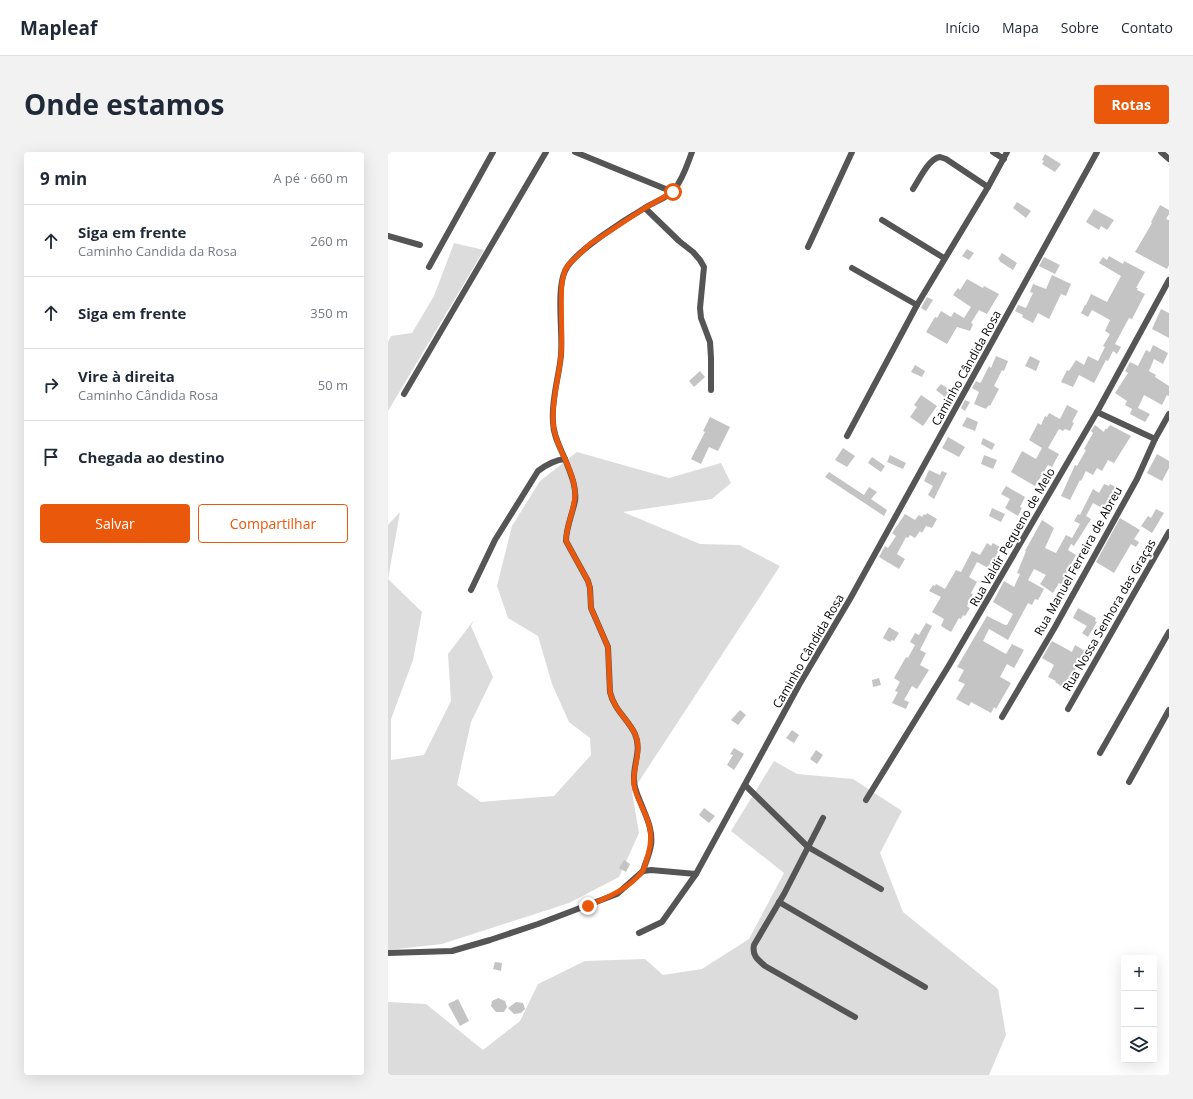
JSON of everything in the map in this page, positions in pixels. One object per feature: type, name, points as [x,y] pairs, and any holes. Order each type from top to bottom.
[{"type":"street","points":[[428,267],[494,152]]},
{"type":"street","points":[[404,394],[546,152]]},
{"type":"street","points":[[575,152],[673,192]]},
{"type":"street","points":[[388,953],[452,951],[490,940],[538,924],[617,894],[643,871],[651,845],[651,836],[649,824],[635,788],[634,779],[638,741],[635,733],[612,700],[610,692],[608,647],[591,608],[590,588],[588,581],[566,541],[566,535],[575,500],[573,482],[552,422],[561,355],[561,294],[565,270],[590,244],[645,208],[673,192],[684,174],[692,152]]},
{"type":"street","points":[[808,247],[852,152]]},
{"type":"street","points":[[992,152],[1004,159]]},
{"type":"street","points":[[847,436],[917,305],[1007,152]]},
{"type":"street","name":"Caminho Cândida Rosa","points":[[639,933],[662,922],[696,874],[799,685],[860,581],[1097,152]]},
{"type":"street","points":[[1161,152],[1169,159]]},
{"type":"street","points":[[913,189],[933,160],[940,157],[946,159],[988,186]]},
{"type":"street","points":[[645,208],[679,241],[693,252],[704,267],[700,308],[701,318],[710,342],[711,390]]},
{"type":"street","points":[[882,220],[944,258]]},
{"type":"street","points":[[388,236],[420,245]]},
{"type":"street","points":[[852,268],[917,305]]},
{"type":"street","name":"Rua Valdir Pequeno de Melo","points":[[866,800],[948,667],[1098,412],[1169,280]]},
{"type":"street","points":[[1098,412],[1155,439]]},
{"type":"street","name":"Rua Manuel Ferreira de Abreu","points":[[1002,717],[1055,627],[1134,485],[1155,439],[1169,414]]},
{"type":"street","points":[[471,590],[495,540],[538,471],[545,465],[564,459]]},
{"type":"street","name":"Rua Nossa Senhora das Graças","points":[[1068,709],[1169,532]]},
{"type":"street","points":[[1100,753],[1169,632]]},
{"type":"street","points":[[1128,782],[1169,710]]},
{"type":"street","points":[[745,785],[808,847],[881,889]]},
{"type":"street","points":[[823,818],[779,902],[754,945],[753,951],[756,958],[765,966],[855,1017]]},
{"type":"street","points":[[643,871],[651,870],[696,874]]},
{"type":"street","points":[[779,902],[925,987]]},
{"type":"shaded area","points":[[454,243],[484,250],[388,411],[388,342],[391,336],[412,333],[434,296]]},
{"type":"shaded area","points":[[577,452],[669,478],[721,463],[731,483],[712,499],[623,512],[700,544],[739,545],[780,566],[632,792],[639,833],[619,877],[569,903],[442,944],[388,950],[388,579],[422,612],[413,660],[391,719],[391,760],[424,755],[451,701],[448,654],[474,620],[471,626],[493,677],[471,722],[457,785],[481,802],[554,796],[591,755],[590,738],[569,722],[552,684],[538,636],[508,618],[497,586],[512,526],[540,481]]},
{"type":"shaded area","points":[[400,512],[388,579],[388,525]]},
{"type":"shaded area","points":[[774,761],[797,774],[853,779],[902,811],[880,853],[903,912],[998,989],[1006,1035],[989,1075],[388,1075],[388,1002],[426,1004],[483,1050],[520,1021],[538,984],[585,961],[645,959],[663,975],[702,969],[749,939],[784,873],[731,831]]},
{"type":"building","points":[[1045,154],[1061,164],[1055,172],[1042,164]]},
{"type":"building","points":[[1017,202],[1031,211],[1026,218],[1013,208]]},
{"type":"building","points":[[1160,205],[1169,210],[1169,214],[1166,219],[1169,220],[1169,265],[1167,269],[1135,252],[1152,223],[1151,222]]},
{"type":"building","points":[[1094,209],[1114,220],[1107,230],[1101,226],[1099,230],[1086,222]]},
{"type":"building","points":[[967,249],[974,253],[969,260],[962,256]]},
{"type":"building","points":[[1002,253],[1017,263],[1013,270],[999,261],[1000,260],[998,259]]},
{"type":"building","points":[[1109,256],[1123,264],[1124,261],[1145,272],[1136,288],[1145,294],[1132,319],[1129,318],[1115,344],[1121,347],[1117,354],[1113,351],[1108,361],[1106,360],[1094,383],[1079,375],[1073,387],[1061,382],[1067,370],[1069,371],[1076,360],[1084,365],[1088,356],[1098,361],[1105,347],[1103,346],[1110,334],[1105,331],[1110,320],[1092,310],[1088,317],[1081,313],[1091,294],[1107,302],[1121,276],[1099,263],[1103,257],[1107,260]]},
{"type":"building","points":[[1044,257],[1060,265],[1055,274],[1039,266]]},
{"type":"building","points":[[1052,275],[1071,284],[1066,296],[1061,294],[1049,319],[1038,313],[1033,323],[1015,311],[1018,305],[1026,308],[1033,293],[1030,292],[1033,284],[1046,289]]},
{"type":"building","points":[[967,279],[983,288],[984,286],[999,294],[987,314],[979,310],[971,323],[973,324],[970,331],[957,327],[947,344],[926,332],[935,317],[937,318],[941,311],[951,317],[954,312],[964,318],[971,307],[953,295],[958,288],[960,290]]},
{"type":"building","points":[[927,297],[933,300],[926,311],[921,308]]},
{"type":"building","points":[[1161,309],[1169,313],[1169,338],[1152,329]]},
{"type":"building","points":[[1153,345],[1168,353],[1163,364],[1154,359],[1149,371],[1169,386],[1169,396],[1167,395],[1162,405],[1144,395],[1138,408],[1150,414],[1145,422],[1130,414],[1132,409],[1125,405],[1127,401],[1115,393],[1128,373],[1125,371],[1130,362],[1138,366],[1146,350],[1150,352]]},
{"type":"building","points":[[996,356],[1008,361],[1004,371],[1002,370],[994,386],[999,389],[990,406],[989,405],[986,409],[974,404],[979,392],[972,388],[976,381],[981,382],[989,366],[991,368]]},
{"type":"building","points":[[1030,356],[1040,361],[1036,371],[1025,366]]},
{"type":"building","points":[[915,365],[925,371],[922,377],[911,372]]},
{"type":"building","points":[[700,371],[705,377],[694,387],[689,381]]},
{"type":"building","points":[[941,384],[950,390],[945,397],[936,390]]},
{"type":"building","points":[[921,395],[937,406],[923,426],[910,417],[917,407],[914,405]]},
{"type":"building","points":[[965,400],[970,402],[965,411],[961,408]]},
{"type":"building","points":[[1067,405],[1078,411],[1072,422],[1074,423],[1070,431],[1065,429],[1063,431],[1059,429],[1048,448],[1059,454],[1052,467],[1048,465],[1035,486],[1011,472],[1022,451],[1036,459],[1042,448],[1029,440],[1038,423],[1041,425],[1045,416],[1047,417],[1049,413],[1060,419]]},
{"type":"building","points":[[710,417],[730,427],[718,451],[709,447],[701,464],[691,459],[705,432],[703,431]]},
{"type":"building","points":[[967,417],[978,422],[975,431],[962,426]]},
{"type":"building","points":[[1095,425],[1104,432],[1110,425],[1131,436],[1114,463],[1108,460],[1102,471],[1097,468],[1093,475],[1086,471],[1070,500],[1061,496],[1075,465],[1077,466],[1086,450],[1084,449],[1093,433],[1091,431]]},
{"type":"building","points":[[948,437],[965,447],[959,457],[942,448]]},
{"type":"building","points":[[983,438],[995,444],[992,450],[981,444]]},
{"type":"building","points":[[843,448],[855,456],[847,467],[835,460]]},
{"type":"building","points":[[1157,454],[1169,461],[1169,468],[1162,481],[1147,473]]},
{"type":"building","points":[[890,455],[906,463],[903,469],[887,462]]},
{"type":"building","points":[[984,455],[997,460],[993,469],[981,464]]},
{"type":"building","points":[[872,457],[885,466],[881,472],[868,463]]},
{"type":"building","points":[[929,470],[940,475],[942,471],[947,473],[934,499],[928,495],[933,486],[924,481]]},
{"type":"building","points":[[829,472],[864,495],[869,487],[877,492],[871,499],[887,510],[884,516],[825,477]]},
{"type":"building","points":[[1104,484],[1109,486],[1110,484],[1121,490],[1118,494],[1120,495],[1108,511],[1093,503],[1086,516],[1091,519],[1074,546],[1071,544],[1068,550],[1076,555],[1065,576],[1068,580],[1064,586],[1059,583],[1053,593],[1040,584],[1046,575],[1034,569],[1028,580],[1044,589],[1038,600],[1035,599],[1032,605],[1028,603],[1008,640],[989,629],[983,641],[1006,654],[1012,644],[1024,650],[1014,668],[1007,664],[1000,677],[1011,683],[996,709],[994,707],[991,713],[971,702],[969,706],[956,699],[965,684],[958,681],[964,670],[957,667],[987,616],[1007,625],[1013,614],[993,602],[1004,581],[1014,587],[1020,574],[1017,573],[1025,551],[1042,520],[1054,528],[1045,548],[1056,553],[1066,535],[1072,538],[1080,524],[1074,521],[1078,514],[1080,515],[1093,489],[1099,493]]},
{"type":"building","points":[[1006,486],[1025,497],[1020,507],[1022,508],[1018,516],[1005,508],[1010,499],[1001,494]]},
{"type":"building","points":[[992,508],[1005,514],[1001,522],[989,516]]},
{"type":"building","points":[[1156,509],[1164,513],[1152,533],[1141,526],[1148,516],[1151,518]]},
{"type":"building","points":[[927,513],[937,519],[932,528],[926,526],[922,533],[920,531],[915,538],[910,535],[908,538],[906,537],[897,554],[905,559],[899,569],[879,557],[885,546],[888,548],[896,536],[892,533],[905,514],[915,520],[919,515],[922,517]]},
{"type":"building","points":[[1120,518],[1140,530],[1134,539],[1139,542],[1136,547],[1131,544],[1114,573],[1096,562]]},
{"type":"building","points":[[987,543],[991,546],[993,543],[1000,547],[994,560],[998,561],[994,567],[989,564],[988,568],[977,562],[969,577],[977,582],[971,593],[973,594],[967,606],[970,608],[965,616],[963,615],[961,619],[959,618],[951,632],[941,626],[944,619],[932,612],[941,597],[929,591],[933,585],[935,586],[936,584],[945,589],[956,570],[961,572],[972,551],[980,555]]},
{"type":"building","points":[[1078,608],[1096,618],[1095,621],[1097,622],[1088,637],[1082,633],[1087,626],[1073,618]]},
{"type":"building","points":[[926,623],[932,626],[920,650],[926,653],[920,665],[929,670],[917,689],[912,686],[904,700],[909,702],[906,709],[892,703],[898,692],[895,691],[900,682],[894,678],[915,645],[910,642],[915,633],[919,635]]},
{"type":"building","points":[[889,627],[899,633],[894,641],[892,640],[890,642],[883,638]]},
{"type":"building","points":[[1052,641],[1072,652],[1075,645],[1085,651],[1080,659],[1082,661],[1079,667],[1077,666],[1072,676],[1071,675],[1063,687],[1048,677],[1054,665],[1042,658]]},
{"type":"building","points":[[879,678],[881,685],[873,687],[872,680]]},
{"type":"building","points":[[740,710],[746,715],[738,725],[731,720]]},
{"type":"building","points":[[792,730],[799,735],[794,743],[786,738]]},
{"type":"building","points":[[734,748],[744,754],[734,770],[727,765],[733,755],[730,754]]},
{"type":"building","points":[[816,750],[823,755],[817,764],[810,759]]},
{"type":"building","points":[[704,808],[715,816],[709,823],[699,815]]},
{"type":"building","points":[[624,860],[630,864],[626,872],[619,868]]},
{"type":"building","points":[[495,962],[502,963],[501,971],[493,969]]},
{"type":"building","points":[[498,998],[505,1001],[507,1007],[504,1012],[496,1012],[491,1006],[492,1001]]},
{"type":"building","points":[[458,999],[469,1021],[460,1026],[448,1004]]},
{"type":"building","points":[[516,1002],[523,1003],[525,1009],[521,1013],[514,1014],[508,1008]]},
{"type":"route","points":[[588,906],[617,894],[643,871],[651,845],[651,836],[649,824],[635,788],[634,779],[638,741],[635,733],[612,700],[610,692],[608,647],[591,608],[590,588],[586,574],[566,541],[566,535],[575,500],[575,488],[552,422],[561,355],[562,282],[565,270],[569,264],[590,244],[645,208],[673,192]]}]
